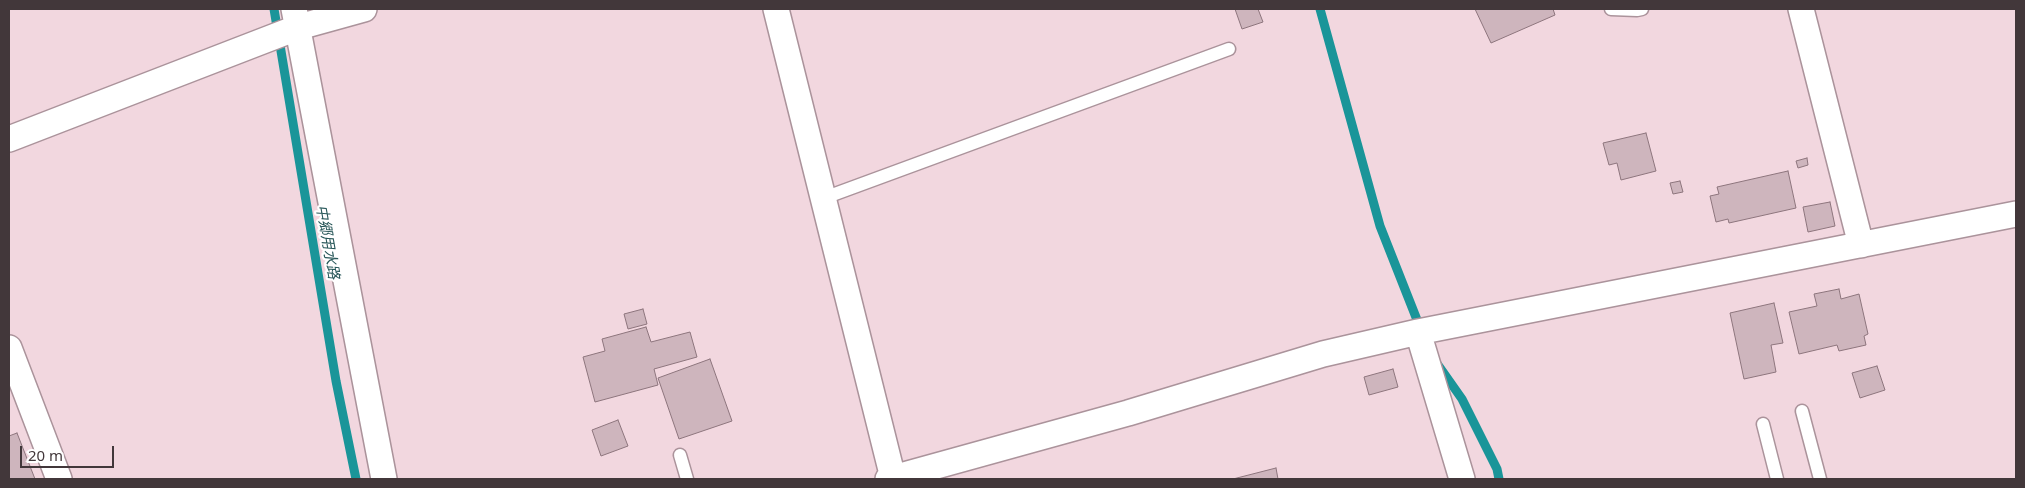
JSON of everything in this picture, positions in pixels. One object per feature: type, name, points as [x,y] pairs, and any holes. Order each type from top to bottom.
[{"type":"street","points":[[9,139],[297,18],[364,9]]},
{"type":"street","points":[[776,9],[824,198],[891,478],[1128,413],[1323,354],[1418,332],[2016,214]]},
{"type":"street","points":[[1800,9],[1862,245]]},
{"type":"street","points":[[297,18],[384,479]]},
{"type":"street","points":[[1418,332],[1462,479]]},
{"type":"street","points":[[9,348],[59,479]]},
{"type":"lane","points":[[1611,9],[1642,9]]},
{"type":"lane","points":[[824,198],[1229,49]]},
{"type":"lane","points":[[1802,411],[1820,479]]},
{"type":"lane","points":[[1763,424],[1777,479]]},
{"type":"lane","points":[[680,455],[687,479]]},
{"type":"building","points":[[1235,9],[1258,9],[1263,22],[1242,29]]},
{"type":"building","points":[[1475,9],[1553,9],[1555,15],[1491,43]]},
{"type":"building","points":[[1646,133],[1656,171],[1621,180],[1617,163],[1609,165],[1603,143]]},
{"type":"building","points":[[1807,158],[1808,165],[1798,168],[1796,161]]},
{"type":"building","points":[[1788,171],[1796,208],[1729,223],[1728,219],[1716,222],[1710,196],[1719,194],[1717,187]]},
{"type":"building","points":[[1680,181],[1683,192],[1673,194],[1670,183]]},
{"type":"building","points":[[1830,202],[1835,226],[1808,232],[1803,207]]},
{"type":"building","points":[[1839,289],[1841,299],[1859,294],[1868,334],[1864,336],[1866,345],[1839,351],[1837,345],[1799,354],[1789,312],[1817,306],[1814,294]]},
{"type":"building","points":[[1774,303],[1783,343],[1771,345],[1776,372],[1744,379],[1730,313]]},
{"type":"building","points":[[643,309],[647,324],[628,329],[624,314]]},
{"type":"building","points":[[646,327],[651,342],[690,332],[697,357],[654,369],[658,385],[595,402],[583,357],[605,351],[602,339]]},
{"type":"building","points":[[710,359],[732,421],[679,439],[658,378]]},
{"type":"building","points":[[1877,366],[1885,390],[1860,398],[1852,373]]},
{"type":"building","points":[[1393,369],[1398,387],[1369,395],[1364,377]]},
{"type":"building","points":[[618,420],[628,446],[601,456],[592,430]]},
{"type":"building","points":[[17,433],[35,479],[9,479],[9,436]]},
{"type":"building","points":[[1276,468],[1278,479],[1233,479]]},
{"type":"waterway","name":"中郷用水路","points":[[274,9],[336,381],[356,479]]},
{"type":"waterway","points":[[1320,9],[1380,226],[1421,330]]},
{"type":"waterway","points":[[1436,362],[1462,399],[1497,469],[1499,479]]}]
